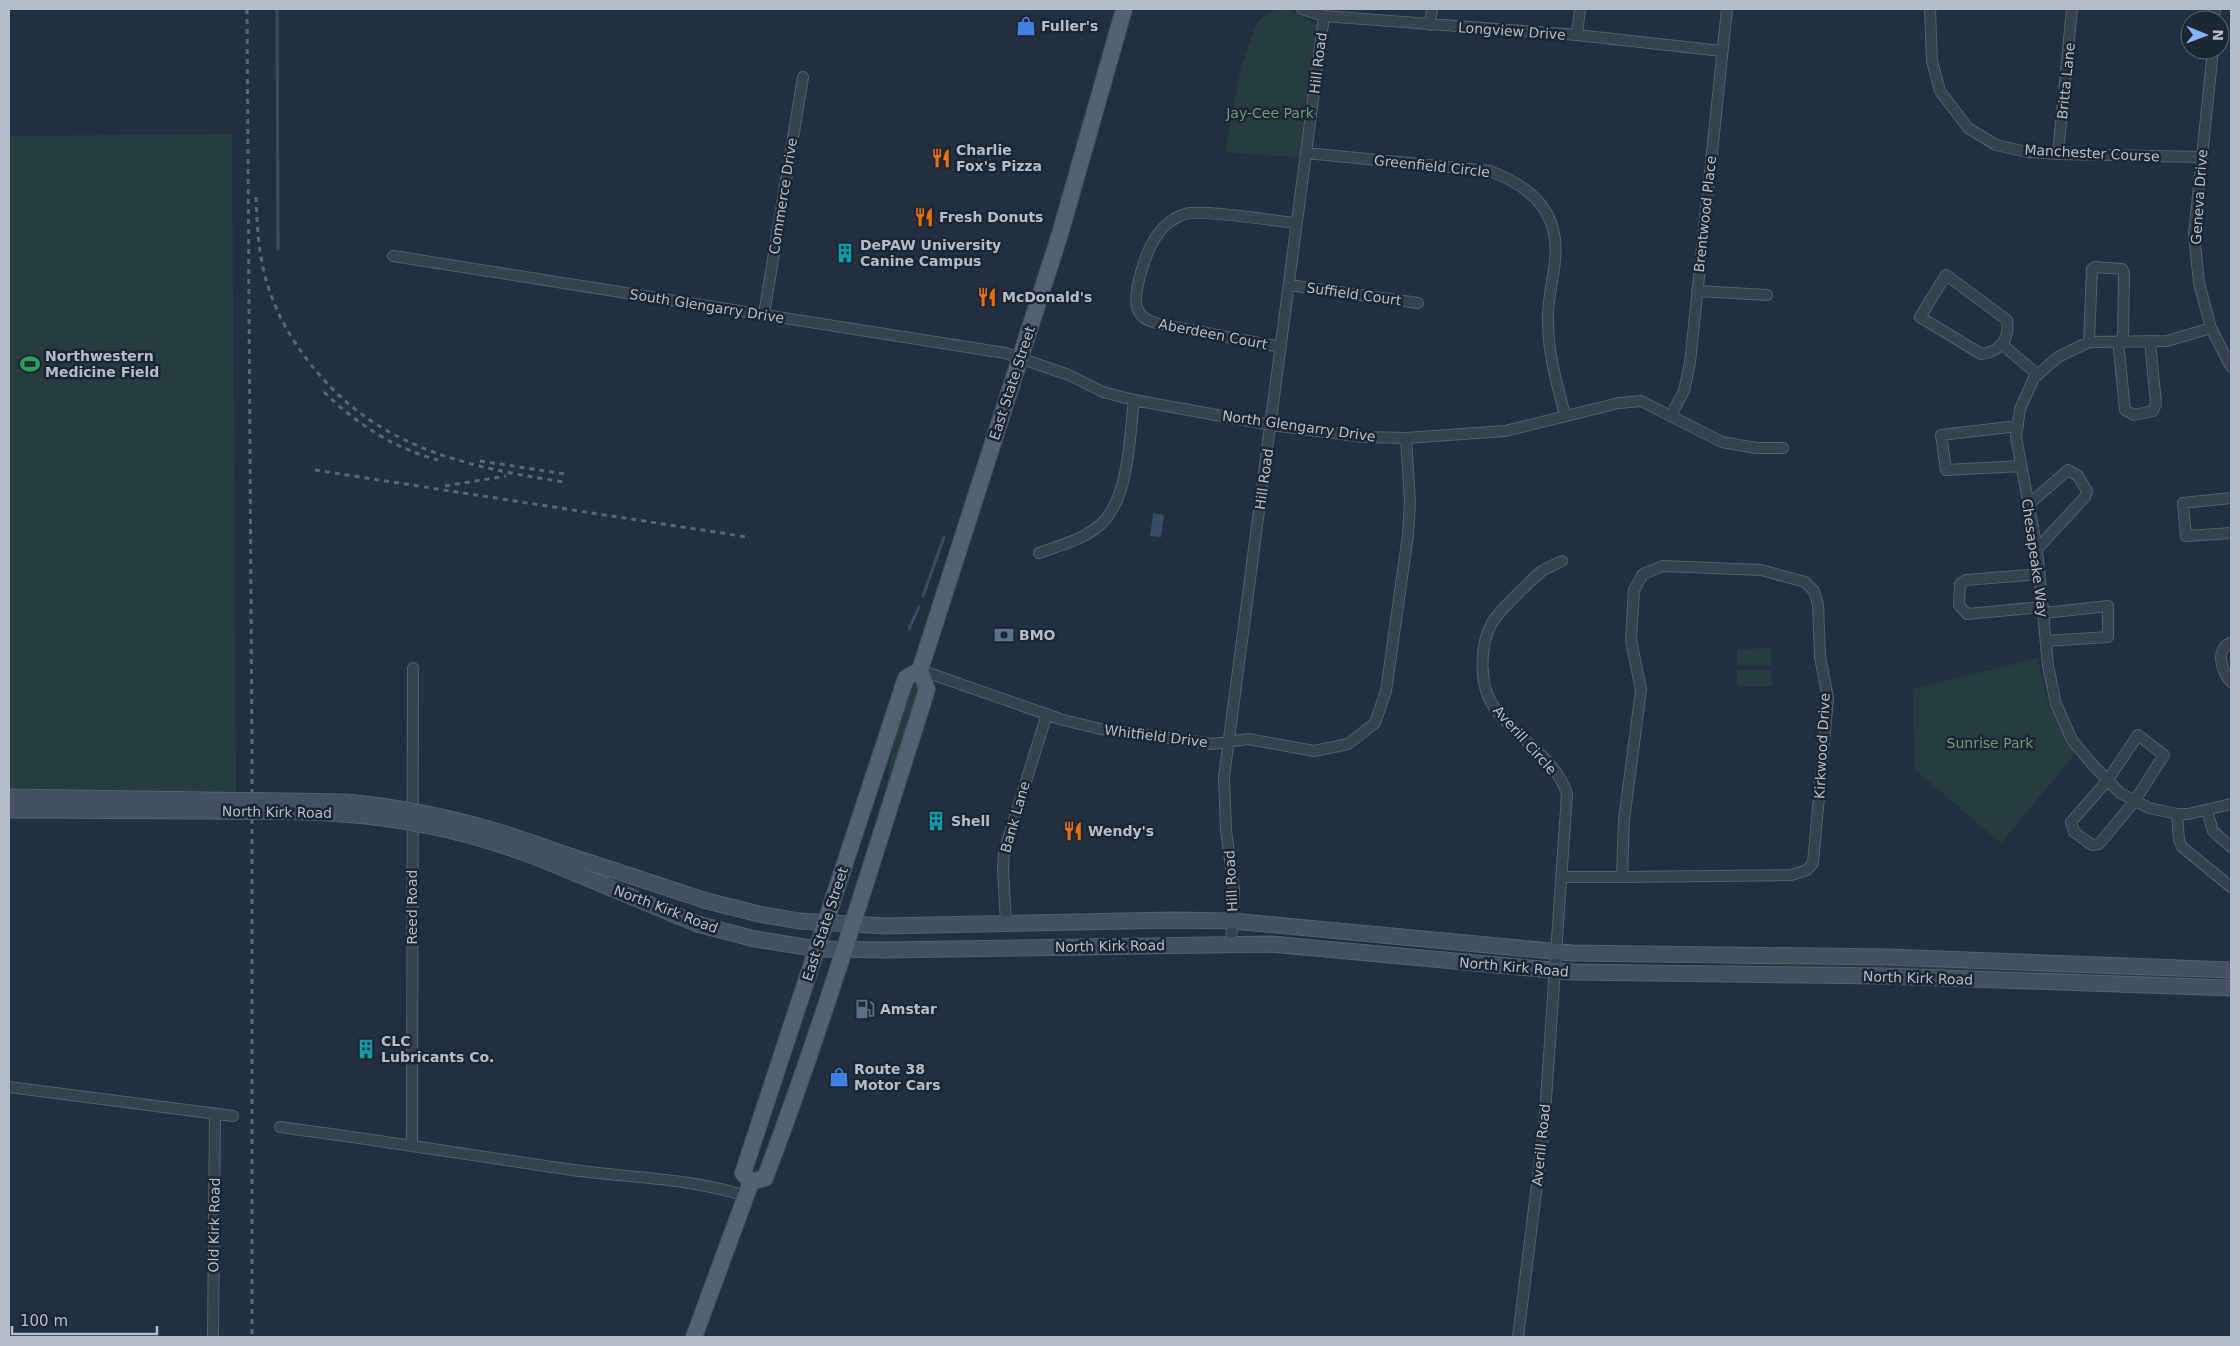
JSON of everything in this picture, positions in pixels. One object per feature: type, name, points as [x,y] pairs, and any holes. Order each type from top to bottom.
[{"type":"main road","name":"East State Street","points":[[920,670],[906,678],[743,1173],[749,1189],[765,1178],[852,924],[927,690],[920,670],[1074,189],[1124,9]]},
{"type":"main road","name":"North Kirk Road","points":[[9,797],[347,802],[403,808],[449,817],[501,831],[698,924],[755,939],[818,948],[843,950],[1231,943],[1307,946],[1554,970],[1641,974],[1893,976],[2231,988]]},
{"type":"main road","name":"North Kirk Road","points":[[9,810],[290,812],[357,815],[392,819],[462,833],[521,851],[556,858],[721,905],[779,918],[852,924],[885,926],[1172,920],[1233,921],[1555,952],[1642,956],[1888,957],[2231,970]]},
{"type":"main road","points":[[694,1337],[749,1189]]},
{"type":"street","name":"Longview Drive","points":[[1302,9],[1324,16],[1577,36],[1722,51]]},
{"type":"street","points":[[1430,25],[1432,9]]},
{"type":"street","points":[[1577,36],[1580,9]]},
{"type":"street","name":"Brentwood Place","points":[[1671,415],[1684,391],[1690,363],[1727,9]]},
{"type":"street","name":"Manchester Course","points":[[1930,9],[1932,61],[1940,91],[1968,128],[1996,145],[2027,152],[2058,154],[2201,157]]},
{"type":"street","name":"Britta Lane","points":[[2058,154],[2072,9]]},
{"type":"street","name":"Hill Road","points":[[1231,943],[1233,873],[1226,830],[1224,777],[1272,425],[1296,223],[1324,16]]},
{"type":"street","name":"Geneva Drive","points":[[2212,60],[2194,234],[2199,284],[2211,328],[2231,367]]},
{"type":"street","name":"Commerce Drive","points":[[764,314],[803,77]]},
{"type":"street","name":"Greenfield Circle","points":[[1306,154],[1490,171],[1511,179],[1537,198],[1552,225],[1555,258],[1548,318],[1549,351],[1564,415]]},
{"type":"street","name":"Aberdeen Court","points":[[1281,347],[1146,320],[1135,302],[1136,290],[1150,248],[1158,233],[1171,221],[1187,214],[1203,213],[1296,223]]},
{"type":"street","name":"South Glengarry Drive","points":[[393,256],[764,314],[1021,357]]},
{"type":"street","points":[[2090,342],[2092,269],[2094,267],[2122,268],[2124,273],[2120,341],[2124,410],[2134,415],[2153,411],[2156,404],[2150,341]]},
{"type":"street","points":[[1946,274],[2007,320],[2008,330],[2003,345],[1991,353],[1981,354],[1920,317],[1946,274]]},
{"type":"street","name":"Suffield Court","points":[[1289,285],[1418,303]]},
{"type":"street","points":[[1697,291],[1768,295]]},
{"type":"street","name":"Chesapeake Way","points":[[2211,328],[2166,341],[2090,342],[2058,356],[2034,378],[2020,409],[2016,437],[2037,549],[2048,666],[2056,704],[2072,740],[2107,781],[2134,802],[2154,810],[2177,814],[2207,811],[2231,804]]},
{"type":"street","points":[[2003,345],[2038,375]]},
{"type":"street","name":"North Glengarry Drive","points":[[1021,357],[1103,392],[1134,400],[1272,425],[1365,438],[1406,438],[1505,431],[1619,403],[1641,402],[1671,415],[1722,442],[1756,448],[1783,448]]},
{"type":"street","points":[[1038,553],[1076,540],[1097,528],[1114,508],[1124,483],[1134,400]]},
{"type":"street","points":[[2018,426],[1941,435],[1946,470],[2021,466]]},
{"type":"street","name":"Whitfield Drive","points":[[920,670],[1047,714],[1101,729],[1213,744],[1248,739],[1314,751],[1348,744],[1374,722],[1386,691],[1408,535],[1410,502],[1406,438]]},
{"type":"street","points":[[2028,504],[2068,470],[2078,476],[2085,485],[2085,497],[2037,549]]},
{"type":"street","points":[[2231,498],[2183,503],[2186,536],[2231,533]]},
{"type":"street","name":"Averill Circle","points":[[1555,952],[1567,815],[1567,794],[1552,768],[1495,708],[1487,692],[1484,672],[1487,635],[1492,622],[1542,571],[1562,561]]},
{"type":"street","name":"Kirkwood Drive","points":[[1561,877],[1622,877],[1791,876],[1807,870],[1814,863],[1828,698],[1820,657],[1818,604],[1814,591],[1805,582],[1761,570],[1674,565],[1652,569],[1643,574],[1638,582],[1634,590],[1631,640],[1641,690],[1624,820],[1622,877]]},
{"type":"street","points":[[2040,574],[1966,580],[1960,584],[1959,605],[1967,614],[2108,606],[2108,637],[2046,641]]},
{"type":"street","points":[[2231,643],[2224,647],[2221,662],[2225,675],[2231,682]]},
{"type":"street","name":"Reed Road","points":[[412,1146],[413,668]]},
{"type":"street","name":"Bank Lane","points":[[1006,923],[1004,852],[1047,714]]},
{"type":"street","points":[[2138,735],[2164,756],[2134,802],[2099,844],[2092,846],[2074,832],[2071,822],[2107,781],[2138,735]]},
{"type":"street","points":[[2207,811],[2213,831],[2231,847]]},
{"type":"street","points":[[2177,814],[2179,840],[2182,847],[2231,887]]},
{"type":"street","name":"Averill Road","points":[[1518,1337],[1544,1128],[1555,952]]},
{"type":"street","points":[[9,1087],[233,1116]]},
{"type":"street","name":"Old Kirk Road","points":[[213,1337],[215,1114]]},
{"type":"street","points":[[280,1127],[576,1170],[690,1183],[724,1189],[749,1189]]},
{"type":"green space","name":"Jay-Cee Park","points":[[1279,9],[1287,9],[1318,25],[1302,158],[1225,152],[1241,68],[1256,24],[1266,14]]},
{"type":"green space","points":[[232,134],[236,792],[9,790],[9,136]]},
{"type":"green space","points":[[1771,648],[1771,665],[1737,665],[1737,649]]},
{"type":"green space","name":"Sunrise Park","points":[[2038,658],[2051,708],[2075,754],[2001,843],[1914,769],[1913,689]]},
{"type":"green space","points":[[1737,670],[1771,670],[1772,686],[1737,686]]},
{"type":"green space","points":[[916,686],[920,688],[885,794],[899,720],[909,694]]},
{"type":"green space","points":[[1775,962],[1885,964],[1884,970],[1670,967]]},
{"type":"green space","points":[[1889,964],[2220,977],[2123,978],[1888,970]]},
{"type":"water","points":[[1153,513],[1164,515],[1161,537],[1150,536]]},
{"type":"waterway","points":[[277,9],[278,249]]},
{"type":"waterway","points":[[923,596],[944,537]]},
{"type":"waterway","points":[[909,629],[919,607]]},
{"type":"railway","points":[[247,9],[252,746],[252,1337]]},
{"type":"railway","points":[[256,197],[260,253],[264,272],[279,315],[303,354],[329,385],[356,410],[386,430],[418,446],[452,458],[525,476],[564,482]]},
{"type":"railway","points":[[324,392],[349,414],[391,442],[438,460]]},
{"type":"railway","points":[[480,461],[565,474]]},
{"type":"railway","points":[[315,470],[747,537]]},
{"type":"railway","points":[[445,486],[506,476]]},
{"type":"place","name":"Fuller's","points":[[1026,26]]},
{"type":"place","name":"Charlie Fox's Pizza","points":[[941,158]]},
{"type":"place","name":"Fresh Donuts","points":[[924,217]]},
{"type":"place","name":"DePAW University Canine Campus","points":[[845,253]]},
{"type":"place","name":"McDonald's","points":[[987,297]]},
{"type":"place","name":"Northwestern Medicine Field","points":[[30,364]]},
{"type":"place","name":"BMO","points":[[1004,635]]},
{"type":"place","name":"Shell","points":[[936,821]]},
{"type":"place","name":"Wendy's","points":[[1073,831]]},
{"type":"place","name":"Amstar","points":[[865,1009]]},
{"type":"place","name":"CLC Lubricants Co.","points":[[366,1049]]},
{"type":"place","name":"Route 38 Motor Cars","points":[[839,1077]]}]
